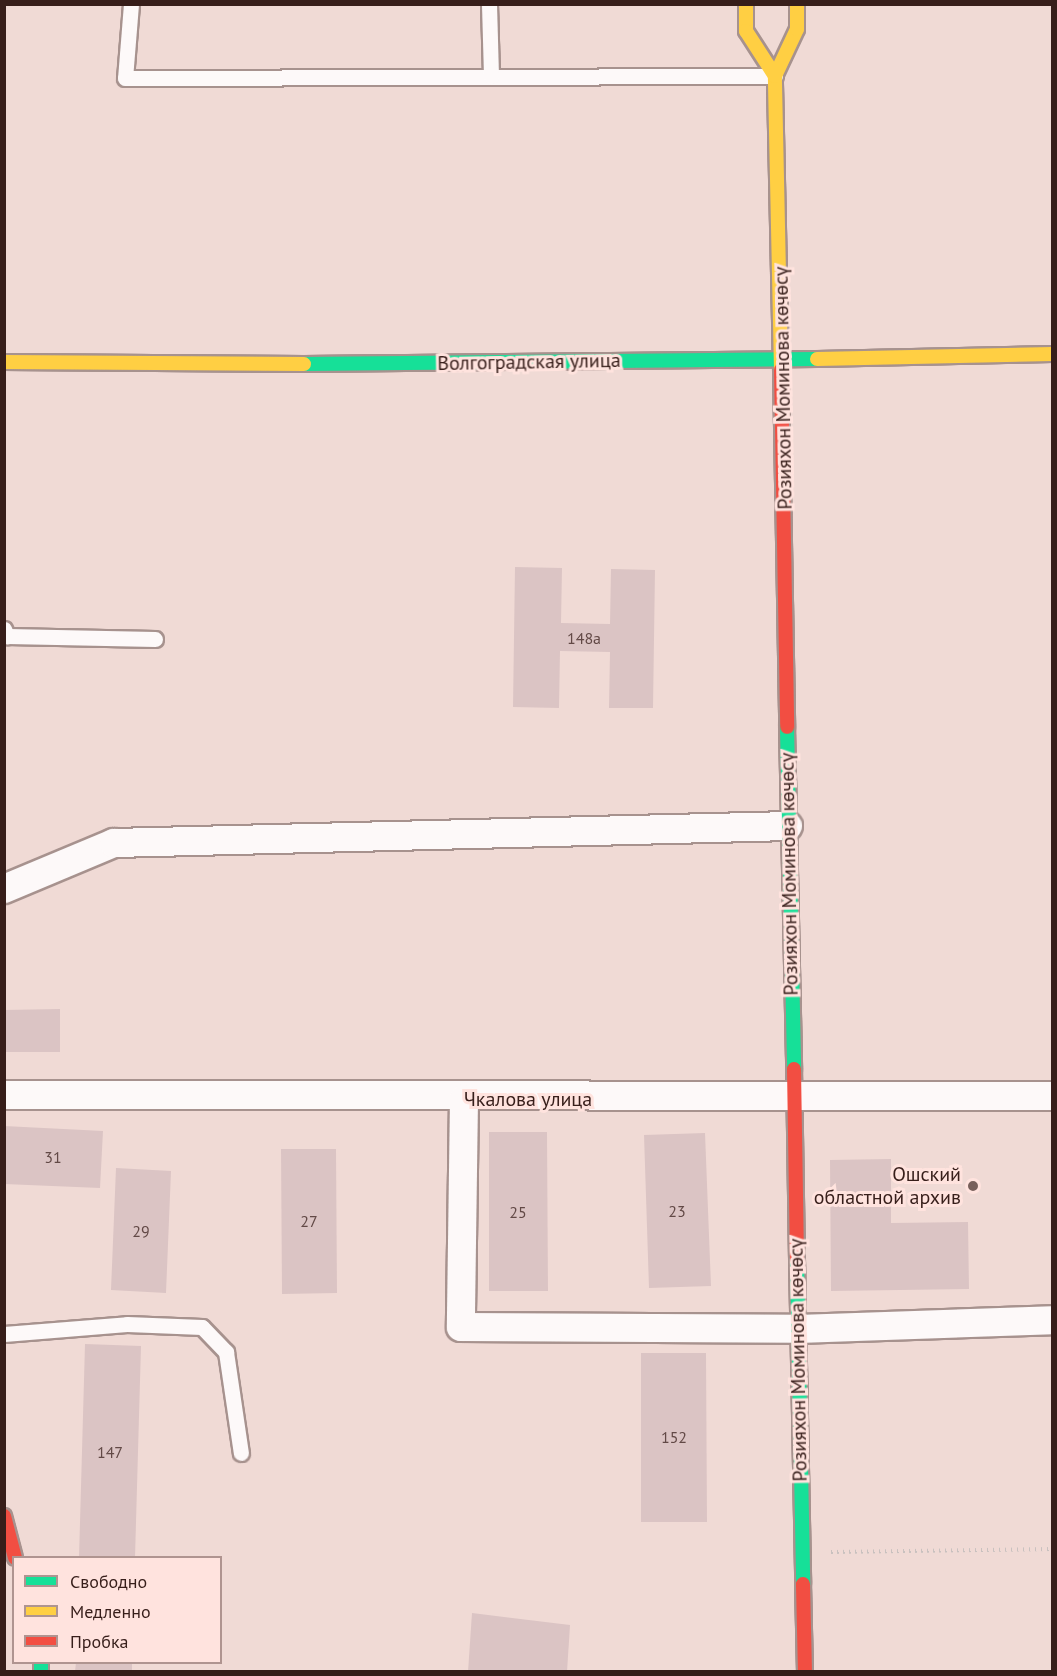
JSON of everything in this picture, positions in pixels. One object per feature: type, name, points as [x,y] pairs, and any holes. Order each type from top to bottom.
[{"type":"street","points":[[746,4],[746,31],[775,76]]},
{"type":"street","name":"Розияхон Моминова көчөсү","points":[[797,4],[797,29],[775,76],[784,356],[791,1098],[805,1671]]},
{"type":"street","name":"Волгоградская улица","points":[[4,362],[478,364],[784,356],[1053,354]]},
{"type":"street","points":[[4,889],[114,843],[788,826]]},
{"type":"street","name":"Чкалова улица","points":[[4,1095],[465,1099],[1053,1096]]},
{"type":"street","points":[[465,1099],[461,1326],[798,1329],[1053,1320]]},
{"type":"street","points":[[4,1516],[15,1556]]},
{"type":"lane","points":[[131,4],[125,78],[775,76]]},
{"type":"lane","points":[[489,4],[492,76]]},
{"type":"lane","points":[[4,629],[7,636],[155,639]]},
{"type":"lane","points":[[4,1334],[127,1324],[202,1327],[226,1352],[241,1453]]},
{"type":"path","points":[[803,1552],[1053,1549]]},
{"type":"building","points":[[515,567],[562,568],[561,623],[610,624],[611,569],[655,570],[653,708],[609,708],[610,652],[560,651],[559,708],[513,707]]},
{"type":"building","points":[[60,1009],[60,1052],[4,1052],[4,1010]]},
{"type":"building","points":[[4,1126],[103,1131],[100,1188],[4,1184]]},
{"type":"building","points":[[489,1132],[547,1132],[548,1291],[489,1291]]},
{"type":"building","points":[[705,1133],[711,1286],[649,1288],[644,1135]]},
{"type":"building","points":[[281,1149],[336,1149],[337,1293],[282,1294]]},
{"type":"building","points":[[891,1159],[891,1223],[968,1222],[969,1289],[831,1291],[830,1160]]},
{"type":"building","points":[[116,1168],[171,1171],[166,1293],[111,1290]]},
{"type":"building","points":[[85,1344],[141,1346],[135,1556],[79,1556]]},
{"type":"building","points":[[641,1353],[706,1353],[707,1522],[641,1522]]},
{"type":"building","points":[[472,1613],[570,1625],[567,1672],[468,1672]]},
{"type":"building","points":[[76,1664],[132,1664],[132,1672],[75,1672]]},
{"type":"traffic: fast","points":[[304,364],[817,359]]},
{"type":"traffic: fast","points":[[787,727],[794,1069]]},
{"type":"traffic: fast","points":[[797,1259],[803,1584]]},
{"type":"traffic: fast","points":[[41,1664],[41,1672]]},
{"type":"traffic: slow","points":[[746,4],[746,31],[775,76]]},
{"type":"traffic: slow","points":[[781,370],[775,76],[797,29],[797,4]]},
{"type":"traffic: slow","points":[[817,359],[1052,354]]},
{"type":"traffic: slow","points":[[4,362],[304,364]]},
{"type":"traffic: jam","points":[[781,370],[787,727]]},
{"type":"traffic: jam","points":[[794,1069],[797,1259]]},
{"type":"traffic: jam","points":[[4,1516],[14,1556]]},
{"type":"traffic: jam","points":[[803,1584],[805,1672]]},
{"type":"place","name":"Ошский областной архив","points":[[973,1186]]}]
